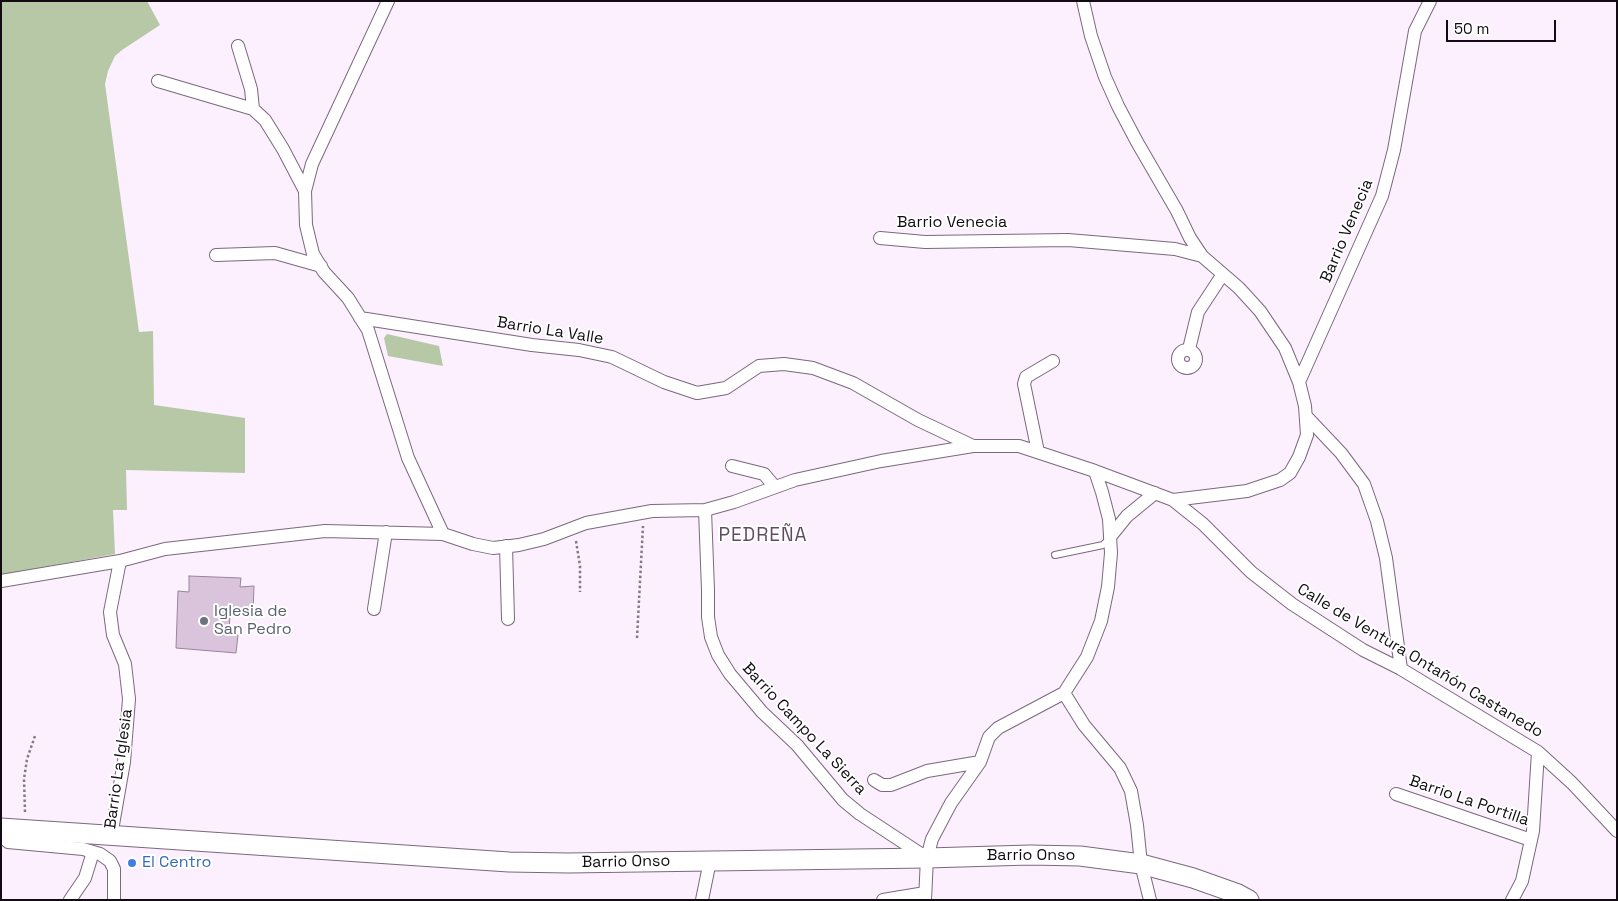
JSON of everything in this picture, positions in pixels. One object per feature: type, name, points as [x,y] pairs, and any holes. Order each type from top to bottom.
[{"type":"main road","name":"Barrio La Iglesia","points":[[1,828],[111,836]]},
{"type":"main road","name":"Barrio Onso","points":[[111,836],[509,862],[568,863],[1030,855],[1080,856],[1141,864],[1193,878],[1238,894],[1249,900]]},
{"type":"street","points":[[388,1],[312,164],[305,192],[306,225],[314,254],[321,266],[348,298],[368,330],[390,406],[408,458],[443,534]]},
{"type":"street","name":"Barrio Venecia","points":[[1083,1],[1091,36],[1118,106],[1137,142],[1190,238],[1202,256],[1260,311],[1285,348],[1299,382],[1305,406],[1307,435],[1300,457],[1290,472],[1280,480],[1246,491],[1173,500]]},
{"type":"street","name":"Barrio Venecia","points":[[1299,382],[1382,196],[1394,150],[1415,31],[1430,1]]},
{"type":"street","points":[[238,46],[251,89],[252,109]]},
{"type":"street","points":[[158,81],[252,109],[265,120],[283,149],[305,192]]},
{"type":"street","name":"Barrio Venecia","points":[[880,238],[925,242],[1068,240],[1175,249],[1202,256]]},
{"type":"street","points":[[216,255],[275,253],[321,266]]},
{"type":"street","points":[[1189,349],[1198,312],[1223,274]]},
{"type":"street","name":"Barrio La Valle","points":[[360,318],[532,345],[579,350],[612,357],[664,382],[697,393],[726,388],[759,366],[784,364],[813,368],[853,383],[918,420],[972,446]]},
{"type":"street","points":[[1038,452],[1024,384],[1026,377],[1053,361]]},
{"type":"street","points":[[1306,416],[1341,453],[1364,484],[1377,520],[1386,558],[1401,669]]},
{"type":"street","name":"Calle de Ventura Ontañón Castanedo","points":[[1,581],[120,560],[165,549],[325,531],[443,534],[473,544],[493,548],[544,539],[586,523],[644,512],[688,509],[705,510],[734,502],[795,480],[881,461],[972,446],[1019,446],[1095,471],[1173,500],[1203,524],[1251,572],[1292,604],[1363,650],[1401,669],[1538,752],[1572,783],[1617,831]]},
{"type":"street","points":[[732,466],[764,474],[775,487]]},
{"type":"street","points":[[883,900],[925,896],[927,858],[932,839],[951,803],[980,762],[989,737],[998,728],[1064,693],[1088,657],[1101,621],[1108,587],[1111,553],[1109,519],[1095,471]]},
{"type":"street","points":[[1110,538],[1127,516],[1155,493]]},
{"type":"street","name":"Barrio Campo La Sierra","points":[[705,510],[708,617],[711,638],[718,655],[730,674],[762,712],[797,745],[843,800],[860,814],[927,858]]},
{"type":"street","points":[[374,609],[386,532]]},
{"type":"street","points":[[506,546],[508,620]]},
{"type":"street","name":"Barrio La Iglesia","points":[[111,836],[124,762],[129,699],[125,664],[113,634],[110,612],[120,560]]},
{"type":"street","points":[[1064,693],[1084,725],[1120,768],[1131,791],[1141,864],[1150,900]]},
{"type":"street","name":"Barrio La Portilla","points":[[1516,899],[1531,840],[1538,752]]},
{"type":"street","name":"Barrio Campo La Sierra","points":[[874,780],[882,784],[892,785],[927,771],[980,762]]},
{"type":"street","name":"Barrio La Portilla","points":[[1396,794],[1531,840]]},
{"type":"street","points":[[1,836],[8,842],[84,849],[100,854],[110,861],[114,869],[114,900]]},
{"type":"street","points":[[70,900],[85,878],[93,852]]},
{"type":"street","points":[[702,900],[710,861]]},
{"type":"lane","points":[[1055,555],[1103,545],[1110,538]]},
{"type":"path","points":[[637,638],[644,512]]},
{"type":"path","points":[[574,528],[580,566],[580,592]]},
{"type":"path","points":[[25,830],[24,779],[27,759],[35,736]]},
{"type":"green space","points":[[1,1],[147,1],[160,25],[115,56],[108,71],[105,84],[139,332],[153,331],[154,405],[245,418],[245,473],[126,470],[127,510],[113,510],[115,554],[1,575]]},
{"type":"green space","points":[[387,334],[439,346],[443,366],[388,356],[384,338]]},
{"type":"building","name":"Iglesia de San Pedro","points":[[189,576],[241,578],[240,587],[254,586],[253,611],[230,613],[229,635],[238,635],[236,653],[176,648],[178,591],[189,592]]},
{"type":"place","name":"Iglesia de San Pedro","points":[[204,621]]},
{"type":"place","name":"El Centro","points":[[132,863]]},
{"type":"district","name":"PEDREÑA","points":[[763,536]]}]
